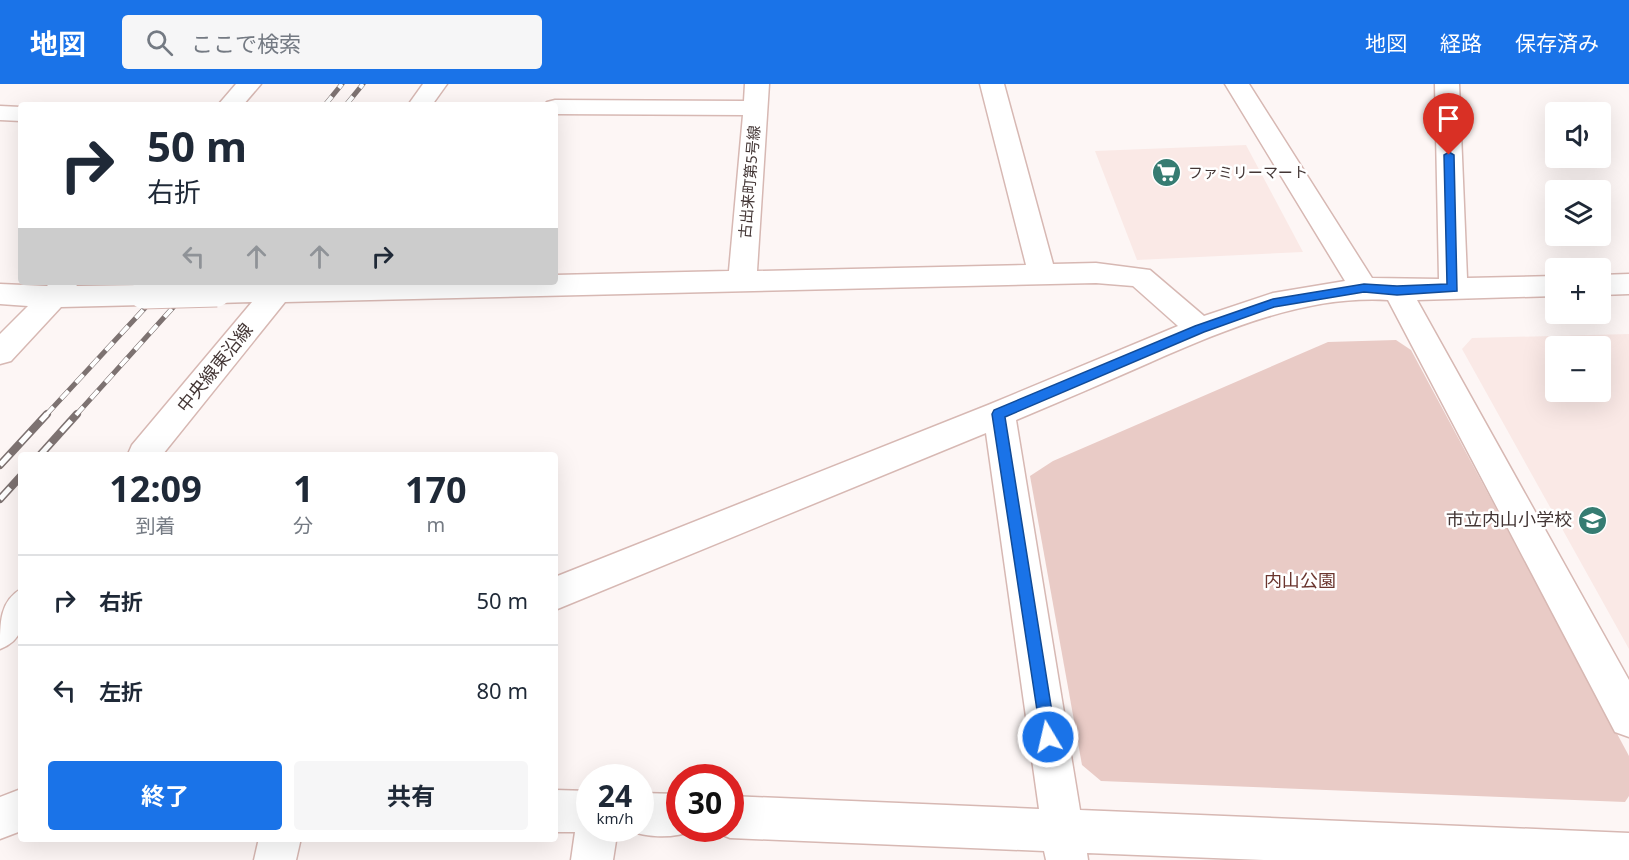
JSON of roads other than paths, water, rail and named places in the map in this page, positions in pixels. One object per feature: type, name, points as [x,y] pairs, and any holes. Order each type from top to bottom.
[{"type":"street","points":[[233,102],[249,84]]},
{"type":"street","points":[[422,102],[435,84]]},
{"type":"street","points":[[992,84],[1042,274]]},
{"type":"street","points":[[1237,84],[1364,288]]},
{"type":"street","points":[[1447,84],[1453,288]]},
{"type":"street","points":[[558,107],[757,96]]},
{"type":"street","name":"古出来町第5号線","points":[[742,280],[757,96]]},
{"type":"street","points":[[0,113],[18,114]]},
{"type":"street","points":[[558,282],[1096,273],[1140,277],[1200,329]]},
{"type":"street","points":[[1611,285],[1629,284]]},
{"type":"street","points":[[0,294],[60,290],[143,295],[217,293],[281,286],[358,285]]},
{"type":"street","name":"中央線東沿線","points":[[146,452],[281,286]]},
{"type":"street","points":[[558,593],[999,414],[1200,329],[1273,303],[1364,288],[1397,290],[1545,286]]},
{"type":"street","points":[[0,353],[60,290]]},
{"type":"street","points":[[1397,290],[1629,718]]},
{"type":"street","points":[[999,414],[1064,845]]},
{"type":"street","points":[[0,632],[18,610]]},
{"type":"street","points":[[0,818],[18,811]]},
{"type":"street","points":[[558,811],[576,812]]},
{"type":"street","points":[[744,818],[1064,845],[1629,854]]},
{"type":"street","points":[[275,860],[279,842]]},
{"type":"street","points":[[592,860],[595,842]]},
{"type":"railway","points":[[327,102],[342,84]]},
{"type":"railway","points":[[348,102],[363,84]]},
{"type":"railway","points":[[46,415],[166,285]]},
{"type":"railway","points":[[76,415],[193,285]]},
{"type":"railway","points":[[0,465],[47,414]]},
{"type":"railway","points":[[43,452],[77,414]]},
{"type":"railway","points":[[0,499],[18,479]]},
{"type":"place","name":"ファミリーマート","points":[[1167,173]]},
{"type":"place","name":"市立内山小学校","points":[[1593,520]]},
{"type":"park label","name":"内山公園","points":[[1300,581]]}]
